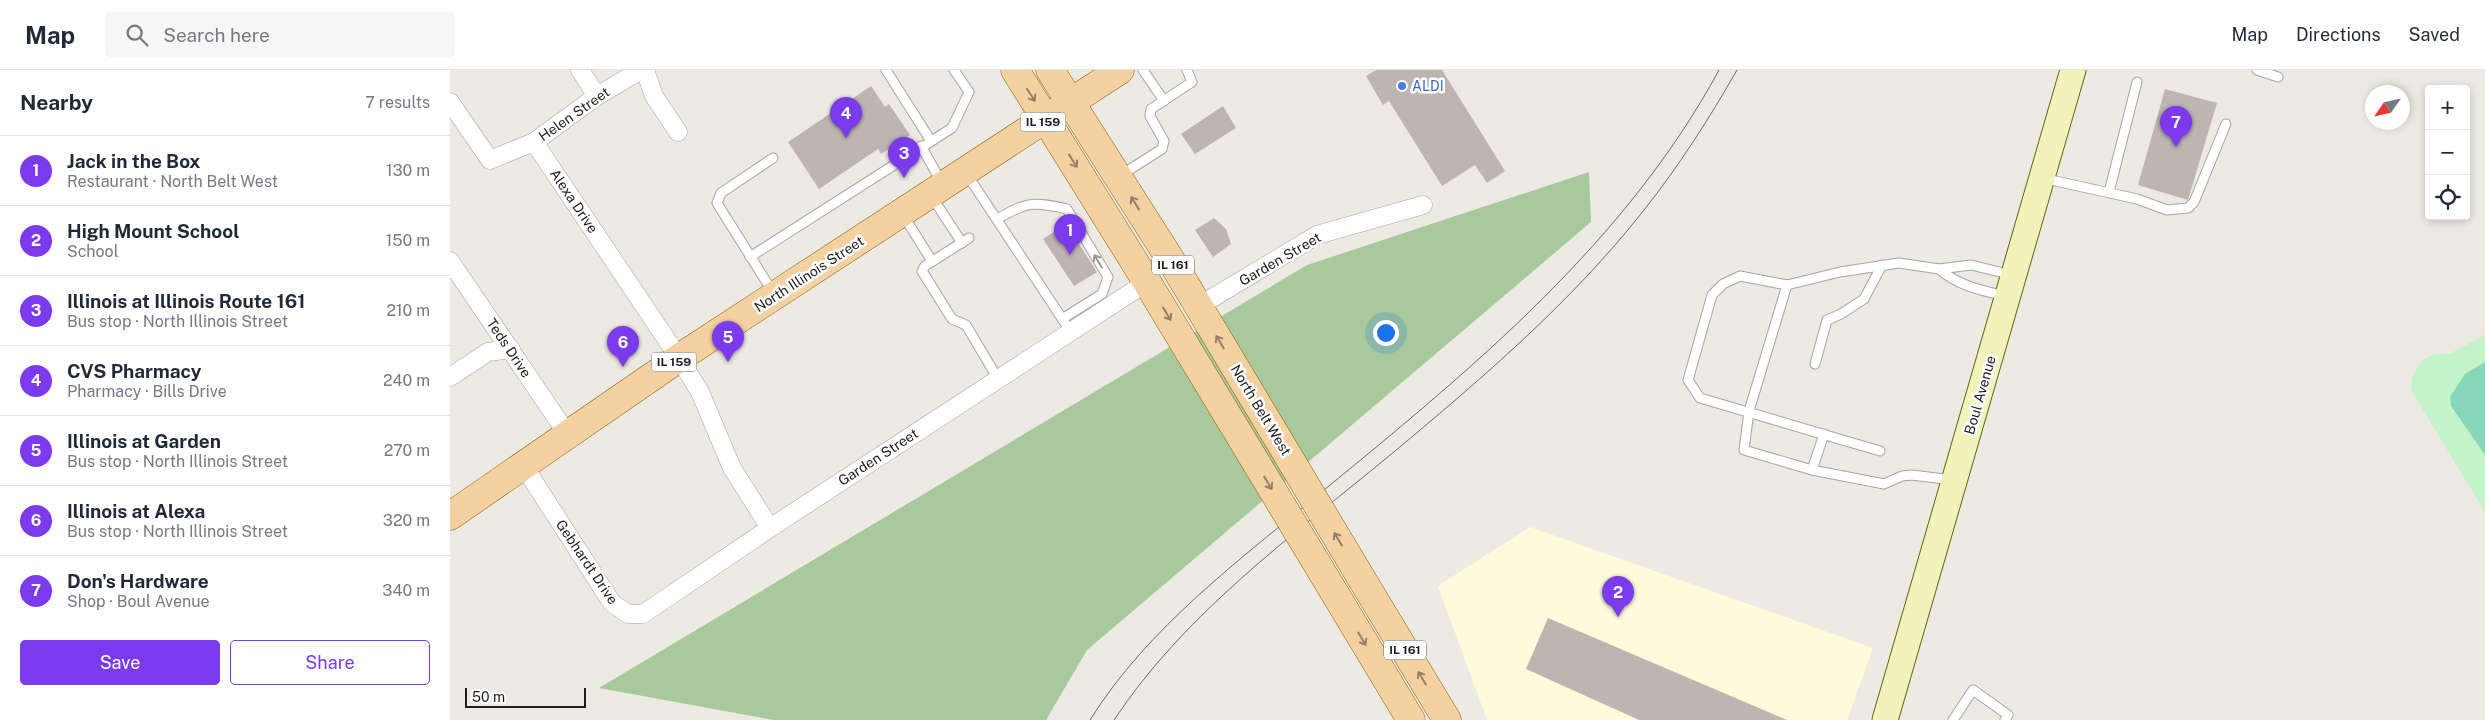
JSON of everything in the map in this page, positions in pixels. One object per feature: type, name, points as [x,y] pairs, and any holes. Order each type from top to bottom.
[{"type":"main road","name":"IL 161","points":[[1014,70],[1047,119],[1147,282],[1411,720]]},
{"type":"main road","name":"IL 161","points":[[1050,70],[1072,103]]},
{"type":"main road","name":"North Illinois Street","points":[[450,516],[680,358],[1120,70]]},
{"type":"main road","name":"North Belt West","points":[[1072,103],[1199,306],[1447,720]]},
{"type":"street","points":[[580,70],[597,96]]},
{"type":"street","name":"Helen Street","points":[[534,142],[597,96],[641,70]]},
{"type":"street","points":[[645,70],[654,96],[678,132]]},
{"type":"street","name":"Boul Avenue","points":[[1885,720],[2073,70]]},
{"type":"street","points":[[450,102],[490,160],[534,142]]},
{"type":"street","name":"Alexa Drive","points":[[534,142],[680,358]]},
{"type":"street","name":"Garden Street","points":[[1199,306],[1317,235],[1422,205]]},
{"type":"street","name":"Teds Drive","points":[[450,261],[568,434]]},
{"type":"street","name":"Garden Street","points":[[770,528],[998,379],[1066,325],[1147,282]]},
{"type":"street","points":[[450,377],[488,352],[511,349]]},
{"type":"street","points":[[680,358],[700,392],[732,468],[770,528]]},
{"type":"street","name":"Gebhardt Drive","points":[[523,465],[612,603],[628,614],[643,614],[770,528]]},
{"type":"lane","points":[[886,70],[931,141]]},
{"type":"lane","points":[[750,257],[921,146],[952,128],[970,92],[954,70]]},
{"type":"lane","points":[[1143,70],[1164,101]]},
{"type":"lane","points":[[1118,177],[1162,149],[1164,141],[1150,116],[1151,109],[1192,82],[1187,70]]},
{"type":"lane","points":[[2257,70],[2278,76]]},
{"type":"lane","points":[[2109,192],[2137,82]]},
{"type":"lane","points":[[2042,178],[2137,199],[2168,210],[2188,208],[2194,202],[2226,124]]},
{"type":"lane","points":[[921,146],[947,184],[965,241],[932,261],[922,271],[952,319],[966,325],[998,379]]},
{"type":"lane","points":[[773,158],[721,193],[717,203],[775,296]]},
{"type":"lane","points":[[947,184],[996,219],[1066,325],[1102,294],[1108,276],[1067,209],[1045,204],[1023,204],[996,219]]},
{"type":"lane","points":[[902,213],[932,261]]},
{"type":"lane","points":[[1880,451],[1700,398],[1688,380],[1712,295],[1723,284],[1740,276],[1787,285],[1840,272],[1899,263],[1939,269],[1971,265],[2011,286]]},
{"type":"lane","points":[[1815,364],[1827,320],[1841,314],[1864,299],[1882,265]]},
{"type":"lane","points":[[1939,269],[1953,281],[1968,287],[2011,286]]},
{"type":"lane","points":[[1787,285],[1749,412],[1744,450],[1812,470],[1884,484],[1902,476],[1955,480]]},
{"type":"lane","points":[[1812,470],[1824,434]]},
{"type":"lane","points":[[1953,720],[1973,690],[2006,717],[2017,720]]},
{"type":"shaded area","points":[[1530,527],[1873,648],[1847,720],[1487,720],[1438,586]]},
{"type":"green space","points":[[1589,172],[1591,222],[1087,650],[1046,720],[774,720],[599,688],[1307,265]]},
{"type":"green space","points":[[2485,335],[2485,512],[2411,390],[2412,377],[2422,360],[2433,355],[2451,353]]},
{"type":"green space","points":[[2485,362],[2485,455],[2451,406],[2450,397],[2465,374]]},
{"type":"building","points":[[1376,70],[1442,70],[1505,171],[1487,183],[1475,165],[1442,186],[1389,101],[1383,105],[1366,76]]},
{"type":"building","points":[[871,86],[885,107],[889,104],[910,135],[881,154],[878,149],[819,189],[788,142]]},
{"type":"building","points":[[2165,89],[2217,103],[2188,200],[2138,185]]},
{"type":"building","points":[[1223,106],[1236,128],[1195,154],[1181,134]]},
{"type":"building","points":[[1214,218],[1226,229],[1231,244],[1213,257],[1195,230]]},
{"type":"building","points":[[1066,224],[1097,272],[1074,286],[1043,239]]},
{"type":"building","points":[[1548,618],[1787,720],[1639,720],[1526,669]]},
{"type":"tram line","points":[[1090,720],[1113,686],[1139,655],[1198,596],[1435,397],[1490,349],[1542,299],[1592,246],[1639,191],[1681,132],[1719,70]]},
{"type":"tram line","points":[[1114,720],[1142,681],[1173,645],[1241,578],[1457,399],[1523,340],[1586,277],[1644,210],[1669,176],[1737,70]]},
{"type":"place","name":"ALDI","points":[[1402,86]]},
{"type":"place","name":"CVS Pharmacy","points":[[846,138]]},
{"type":"place","name":"Don's Hardware","points":[[2176,147]]},
{"type":"place","name":"Illinois at Illinois Route 161","points":[[904,178]]},
{"type":"place","name":"Jack in the Box","points":[[1070,255]]},
{"type":"place","name":"Illinois at Garden","points":[[728,362]]},
{"type":"place","name":"Illinois at Alexa","points":[[623,367]]},
{"type":"place","name":"High Mount School","points":[[1618,617]]}]
